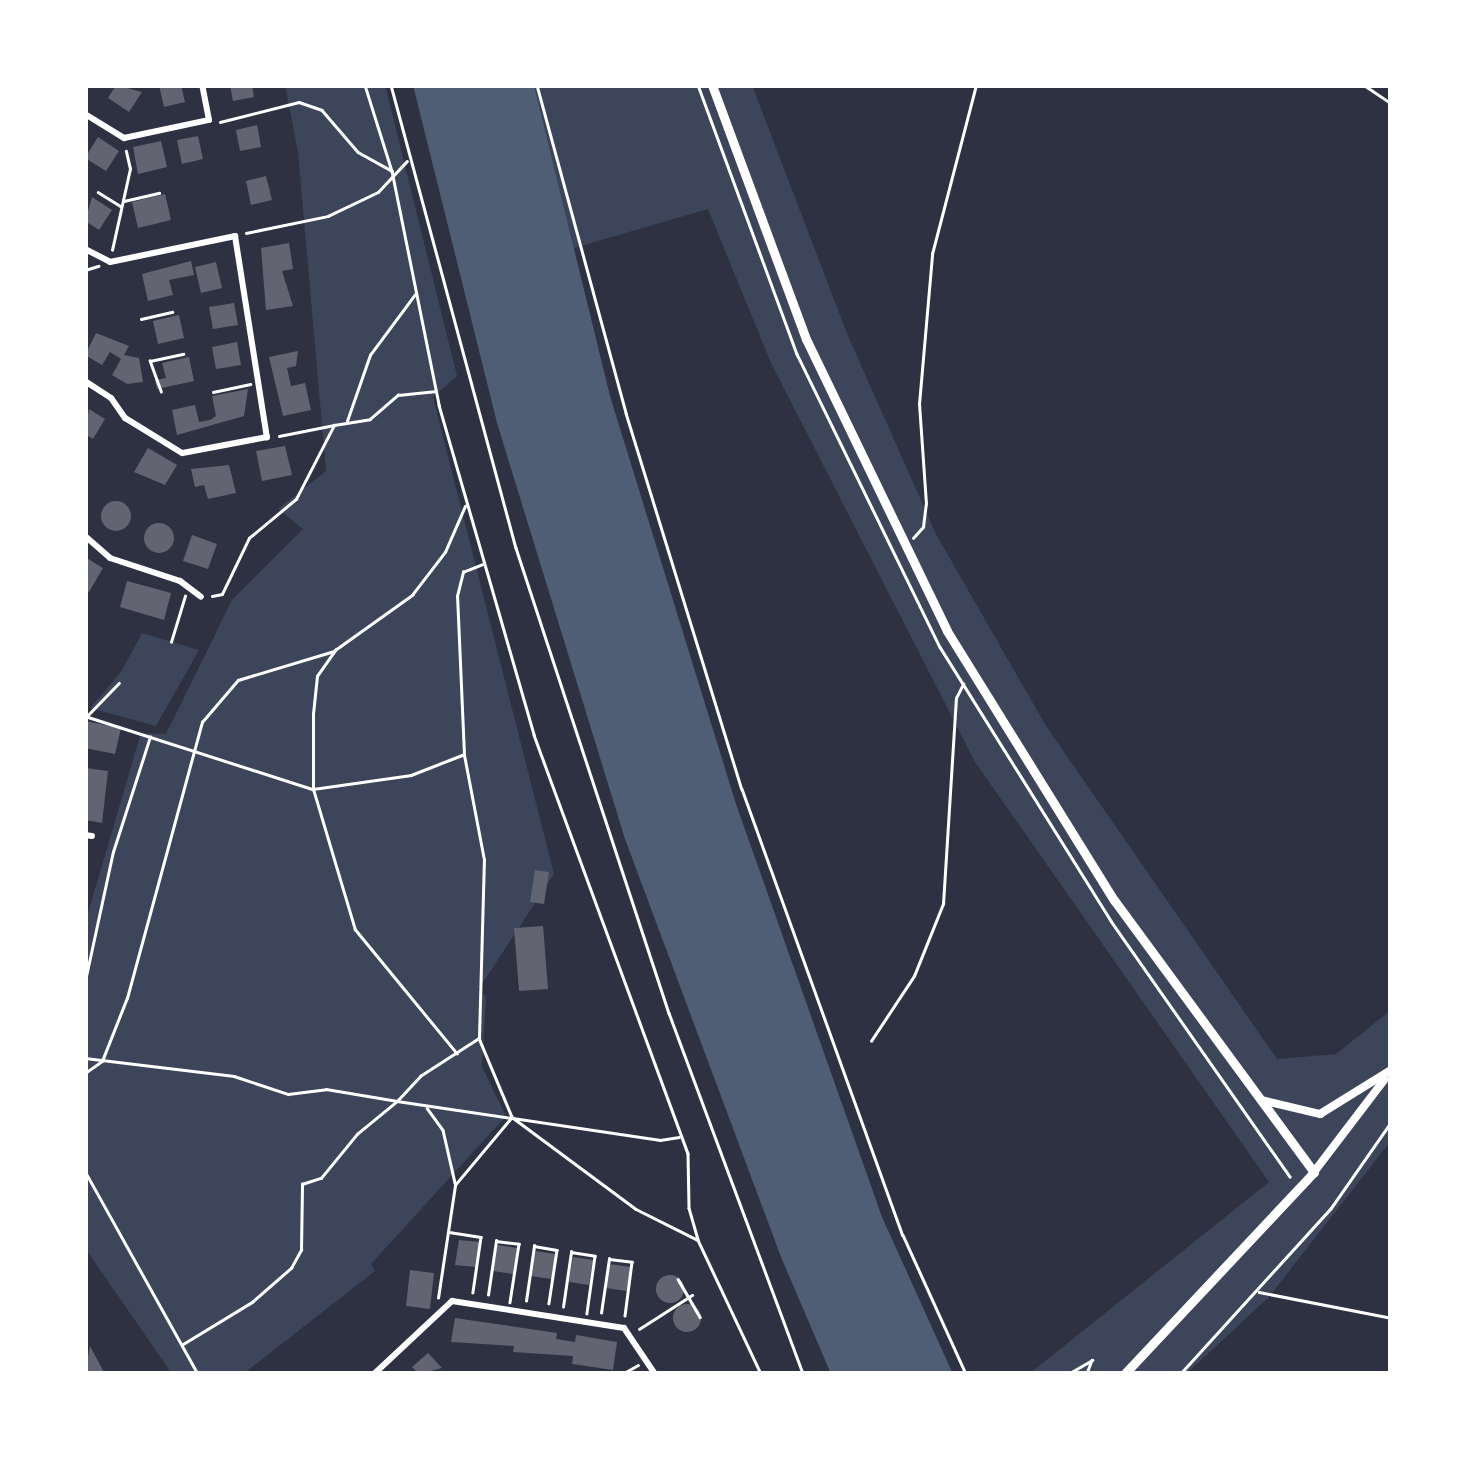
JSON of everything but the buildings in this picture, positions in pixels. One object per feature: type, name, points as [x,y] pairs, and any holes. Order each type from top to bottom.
[{"type":"main road","points":[[712,85],[799,321],[904,548],[973,676],[1114,900],[1314,1172],[1124,1374]]},
{"type":"street","points":[[85,114],[124,138],[209,120],[202,85]]},
{"type":"street","points":[[85,249],[110,262],[235,236],[252,318],[246,337],[267,437],[182,453],[124,418],[112,398],[85,381]]},
{"type":"street","points":[[85,536],[110,558],[188,586],[201,598]]},
{"type":"street","points":[[1259,1099],[1294,1113],[1320,1114],[1391,1070]]},
{"type":"street","points":[[1314,1172],[1391,1070]]},
{"type":"street","points":[[374,1374],[452,1301],[624,1328],[632,1333],[656,1374]]},
{"type":"path","points":[[365,85],[392,171],[436,391],[534,735],[682,1137],[698,1240],[761,1374]]},
{"type":"path","points":[[391,85],[408,161],[522,566],[669,1014],[803,1374]]},
{"type":"path","points":[[537,85],[626,413],[742,790],[902,1234],[966,1374]]},
{"type":"path","points":[[904,548],[923,527],[926,504],[919,404],[932,254],[976,85]]},
{"type":"path","points":[[1364,85],[1391,103]]},
{"type":"path","points":[[209,120],[228,124],[298,102],[322,110],[358,152],[392,171]]},
{"type":"path","points":[[110,262],[130,168],[124,138]]},
{"type":"path","points":[[235,236],[328,216],[378,192],[392,171],[408,161]]},
{"type":"path","points":[[98,192],[122,204],[159,193]]},
{"type":"path","points":[[347,422],[370,355],[417,292]]},
{"type":"path","points":[[140,319],[172,312]]},
{"type":"path","points":[[161,392],[150,362],[183,354]]},
{"type":"path","points":[[213,392],[256,383]]},
{"type":"path","points":[[267,437],[370,419],[398,395],[436,391]]},
{"type":"path","points":[[201,598],[222,594],[238,552],[296,498],[334,425]]},
{"type":"path","points":[[85,1073],[102,1060],[138,966],[202,722],[238,680],[335,650],[412,595],[445,552],[466,506]]},
{"type":"path","points":[[484,564],[462,572],[458,596],[464,755],[484,860],[480,1038],[512,1117],[636,1209],[698,1240]]},
{"type":"path","points":[[171,642],[188,586]]},
{"type":"path","points":[[335,650],[317,676],[313,790],[354,930],[458,1055]]},
{"type":"path","points":[[871,1042],[914,976],[944,904],[956,698],[973,676]]},
{"type":"path","points":[[120,683],[86,716],[313,790],[411,775],[464,755]]},
{"type":"path","points":[[85,981],[113,852],[150,736]]},
{"type":"path","points":[[183,1344],[252,1302],[292,1268],[301,1250],[302,1184],[321,1178],[357,1134],[420,1076],[480,1038]]},
{"type":"path","points":[[85,1058],[234,1076],[288,1094],[326,1089],[660,1140],[682,1137]]},
{"type":"path","points":[[1236,1096],[1299,1191]]},
{"type":"path","points":[[426,1107],[442,1130],[456,1185],[435,1316]]},
{"type":"path","points":[[456,1185],[512,1117]]},
{"type":"path","points":[[1180,1374],[1331,1208],[1391,1122]]},
{"type":"path","points":[[85,1171],[198,1374]]},
{"type":"path","points":[[448,1232],[481,1237],[472,1304]]},
{"type":"path","points":[[486,1307],[496,1241],[519,1244],[509,1310]]},
{"type":"path","points":[[524,1312],[534,1246],[557,1250],[548,1316]]},
{"type":"path","points":[[561,1318],[571,1252],[595,1256],[585,1322]]},
{"type":"path","points":[[600,1324],[609,1259],[632,1262],[624,1328]]},
{"type":"path","points":[[681,1282],[700,1313]]},
{"type":"path","points":[[1258,1292],[1391,1318]]},
{"type":"path","points":[[632,1333],[692,1295]]},
{"type":"path","points":[[622,1374],[647,1360]]},
{"type":"path","points":[[1068,1374],[1092,1360],[1087,1374]]},
{"type":"path","points":[[495,1374],[518,1374]]},
{"type":"shaded area","points":[[285,85],[385,85],[457,376],[433,397],[554,874],[478,990],[486,997],[482,1067],[506,1116],[371,1264],[375,1271],[243,1374],[172,1374],[85,1248],[85,923],[141,733],[166,734],[232,600],[303,529],[278,509],[326,471],[298,152]]},
{"type":"shaded area","points":[[413,85],[534,85],[610,396],[736,804],[882,1217],[953,1374],[831,1374],[781,1257],[625,839],[497,423]]},
{"type":"shaded area","points":[[534,85],[752,85],[848,336],[936,534],[1046,726],[1277,1059],[1336,1054],[1391,1010],[1390,1142],[1268,1298],[1186,1374],[1029,1374],[1269,1182],[975,762],[771,363],[708,209],[574,248]]},
{"type":"shaded area","points":[[142,633],[199,650],[156,726],[90,708],[121,672]]}]
